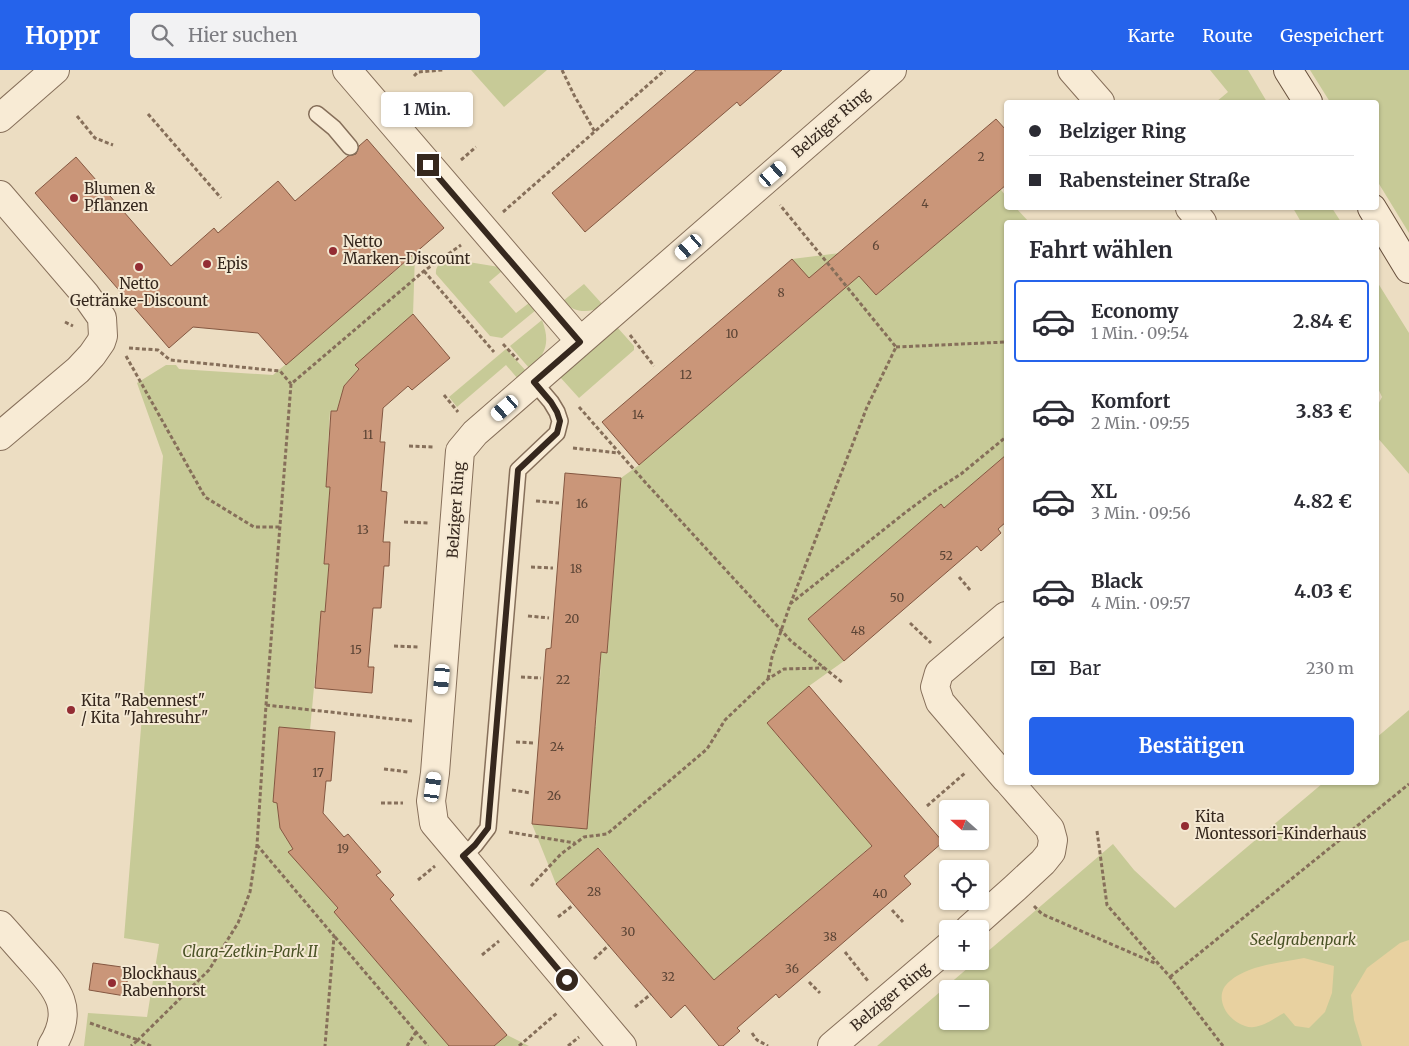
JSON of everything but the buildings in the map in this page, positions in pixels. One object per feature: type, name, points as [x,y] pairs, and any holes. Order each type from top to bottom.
[{"type":"street","points":[[0,118],[55,70]]},
{"type":"street","points":[[347,70],[580,342]]},
{"type":"street","name":"Belziger Ring","points":[[622,1046],[434,823],[431,801],[460,452],[475,433],[892,70]]},
{"type":"street","points":[[1072,70],[1098,100]]},
{"type":"street","points":[[1288,70],[1307,100]]},
{"type":"street","points":[[0,195],[85,294],[97,310],[103,324],[101,342],[92,355],[78,370],[0,436]]},
{"type":"street","points":[[1192,210],[1200,220]]},
{"type":"street","points":[[1373,210],[1409,269]]},
{"type":"street","points":[[1004,618],[940,673],[935,687],[940,702],[1004,777]]},
{"type":"street","points":[[979,920],[1043,862],[1051,852],[1053,840],[1050,830],[1012,785]]},
{"type":"street","points":[[0,924],[55,987],[62,1004],[63,1020],[59,1034],[52,1046]]},
{"type":"street","name":"Belziger Ring","points":[[832,1046],[939,955]]},
{"type":"lane","points":[[317,114],[334,128],[350,147]]},
{"type":"lane","points":[[463,856],[475,845],[488,828],[518,470],[557,433],[560,421],[551,402],[534,382]]},
{"type":"path","points":[[414,76],[418,72],[443,70]]},
{"type":"path","points":[[562,70],[595,132]]},
{"type":"path","points":[[291,384],[424,271],[484,230],[665,70]]},
{"type":"path","points":[[148,114],[221,198]]},
{"type":"path","points":[[76,116],[95,138],[113,145]]},
{"type":"path","points":[[762,184],[896,348]]},
{"type":"path","points":[[424,271],[494,352]]},
{"type":"path","points":[[612,314],[654,366]]},
{"type":"path","points":[[896,348],[1004,342]]},
{"type":"path","points":[[131,1046],[209,970],[238,923],[250,892],[257,845],[291,384],[280,371],[170,360],[158,350],[133,348]]},
{"type":"path","points":[[768,679],[772,657],[790,604],[867,407],[896,348]]},
{"type":"path","points":[[125,354],[205,497],[254,526],[280,527]]},
{"type":"path","points":[[573,401],[644,482],[792,641],[843,683]]},
{"type":"path","points":[[790,604],[906,512],[961,474],[1004,438]]},
{"type":"path","points":[[572,448],[620,453]]},
{"type":"path","points":[[528,500],[559,504]]},
{"type":"path","points":[[523,566],[553,568]]},
{"type":"path","points":[[959,577],[971,590]]},
{"type":"path","points":[[520,615],[549,618]]},
{"type":"path","points":[[531,886],[561,854],[575,843],[584,837],[607,834],[707,749],[725,720],[768,679],[784,669],[825,668]]},
{"type":"path","points":[[515,676],[541,678]]},
{"type":"path","points":[[266,704],[438,724]]},
{"type":"path","points":[[510,742],[535,743]]},
{"type":"path","points":[[928,806],[986,755]]},
{"type":"path","points":[[1170,977],[1409,784]]},
{"type":"path","points":[[507,790],[531,793]]},
{"type":"path","points":[[503,831],[575,843]]},
{"type":"path","points":[[1097,832],[1107,905],[1170,977],[1223,1046]]},
{"type":"path","points":[[257,845],[428,1046]]},
{"type":"path","points":[[1015,888],[1042,914],[1158,964]]},
{"type":"path","points":[[558,917],[572,906]]},
{"type":"path","points":[[892,910],[903,922]]},
{"type":"path","points":[[325,1046],[334,936]]},
{"type":"path","points":[[594,959],[609,945]]},
{"type":"path","points":[[845,952],[885,1002]]},
{"type":"path","points":[[810,982],[820,993]]},
{"type":"path","points":[[635,1007],[650,994]]},
{"type":"path","points":[[63,1020],[81,1020],[151,1046]]},
{"type":"path","points":[[407,1046],[416,1032]]},
{"type":"path","points":[[752,1033],[757,1040],[768,1046]]},
{"type":"green space","points":[[471,70],[547,70],[504,107]]},
{"type":"green space","points":[[1210,70],[1248,70],[1266,100],[1218,100],[1228,92]]},
{"type":"green space","points":[[1310,70],[1409,70],[1409,233],[1379,184],[1379,100],[1329,100]]},
{"type":"green space","points":[[997,185],[1004,194],[1004,210],[1018,210],[1027,220],[1004,220],[1004,457],[944,508],[941,504],[808,619],[844,661],[809,686],[767,723],[782,741],[786,738],[800,762],[848,818],[876,842],[714,981],[599,848],[556,884],[532,824],[587,828],[589,803],[584,802],[586,778],[591,778],[593,753],[590,727],[596,727],[597,704],[592,703],[594,678],[600,678],[601,652],[607,653],[621,478],[639,465],[829,302],[792,259],[840,253],[876,295],[897,278],[893,273],[915,262]]},
{"type":"green space","points":[[1294,210],[1333,210],[1340,220],[1300,220]]},
{"type":"green space","name":"Clara-Zetkin-Park II","points":[[415,254],[413,315],[344,386],[337,411],[330,411],[326,487],[330,487],[324,563],[329,564],[325,612],[321,612],[310,730],[279,727],[273,802],[277,803],[280,828],[293,849],[289,852],[338,908],[334,912],[449,1046],[84,1046],[88,1013],[147,1017],[159,944],[124,938],[163,456],[137,383],[166,365],[176,365],[179,369],[273,375]]},
{"type":"green space","points":[[450,259],[499,267],[502,271],[489,282],[516,313],[529,303],[536,310],[502,338],[490,336],[436,274],[440,264]]},
{"type":"green space","points":[[584,284],[604,306],[582,311],[572,308],[563,301]]},
{"type":"green space","points":[[1379,285],[1409,333],[1409,474],[1379,439],[1379,402],[1382,397],[1379,390]]},
{"type":"green space","points":[[542,320],[546,334],[545,346],[540,358],[530,369],[510,346]]},
{"type":"green space","points":[[617,327],[634,346],[634,350],[579,398],[560,377]]},
{"type":"green space","points":[[506,349],[527,372],[518,379],[506,365],[457,407],[449,397]]},
{"type":"green space","name":"Seelgrabenpark","points":[[1409,710],[1409,1046],[877,1046],[939,993],[939,1030],[989,1030],[989,980],[954,980],[966,970],[989,970],[989,950],[1113,844],[1134,870],[1175,908],[1321,785],[1379,785],[1379,735]]},
{"type":"green space","points":[[507,1035],[529,1046],[494,1046]]},
{"type":"sand","points":[[1409,940],[1409,1046],[1362,1046],[1354,1020],[1351,995],[1367,968],[1400,943]]},
{"type":"sand","points":[[1304,958],[1334,966],[1332,993],[1325,1012],[1309,1028],[1295,1026],[1284,1013],[1265,1024],[1250,1027],[1238,1023],[1227,1013],[1222,1000],[1222,993],[1230,981],[1255,968]]},
{"type":"place","name":"Blumen & Pflanzen","points":[[74,198]]},
{"type":"place","name":"Netto Marken-Discount","points":[[333,251]]},
{"type":"place","name":"Epis","points":[[207,264]]},
{"type":"place","name":"Netto Getränke-Discount","points":[[139,267]]},
{"type":"place","name":"Kita \"Rabennest\" / Kita \"Jahresuhr\"","points":[[71,710]]},
{"type":"place","name":"Kita Montessori-Kinderhaus","points":[[1185,826]]},
{"type":"place","name":"Blockhaus Rabenhorst","points":[[112,983]]},
{"type":"route","points":[[428,165],[580,342],[534,382],[551,402],[560,421],[557,433],[518,470],[488,828],[475,845],[463,856],[567,980]]}]
